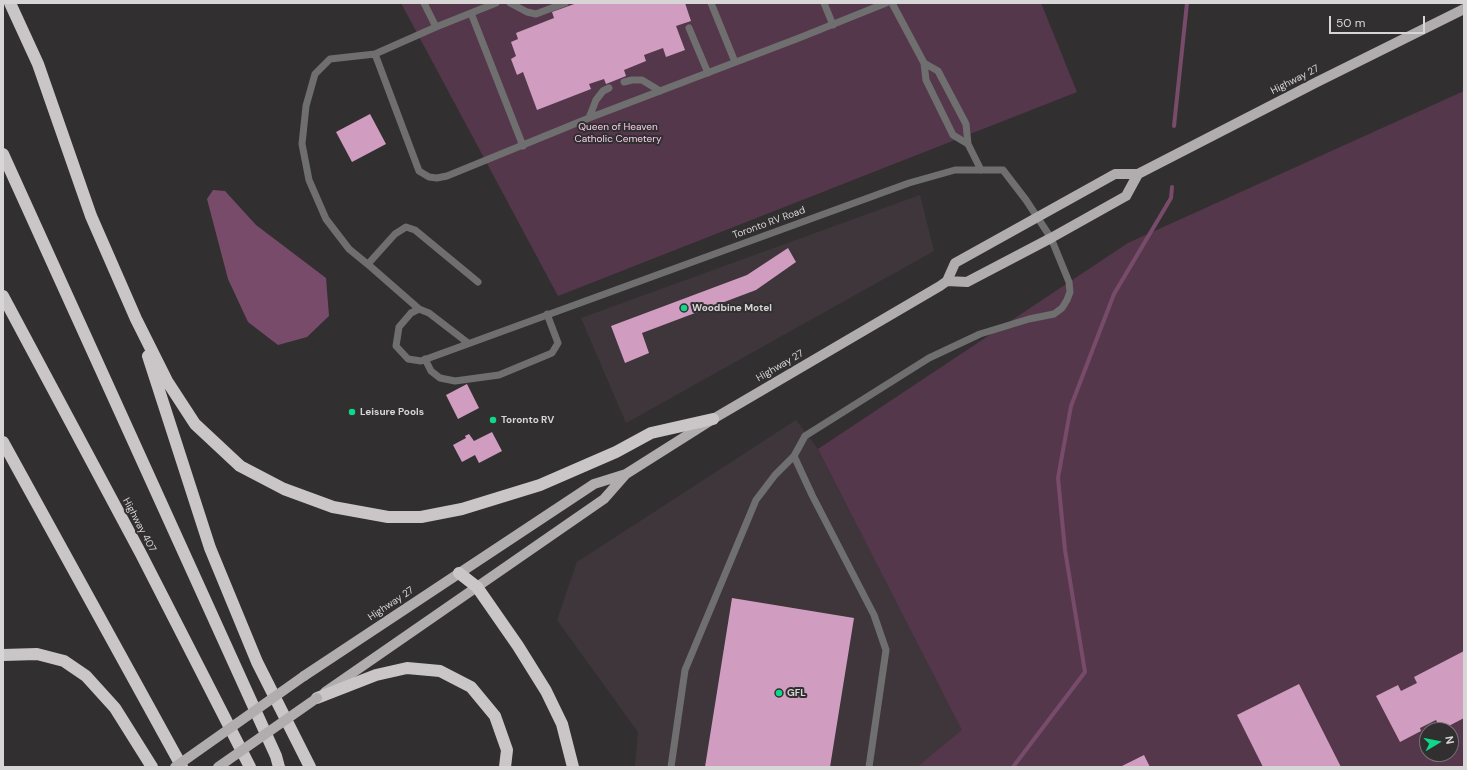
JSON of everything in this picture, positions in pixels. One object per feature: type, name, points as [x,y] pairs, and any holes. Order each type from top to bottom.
[{"type":"highway","points":[[10,3],[38,64],[91,216],[136,319],[167,381],[195,424],[240,466],[284,489],[333,508],[388,517],[421,517],[462,509],[540,485],[616,452],[651,433],[713,419]]},
{"type":"highway","points":[[3,154],[280,767]]},
{"type":"highway","name":"Highway 407","points":[[3,296],[141,554],[250,767]]},
{"type":"highway","points":[[136,319],[210,548],[257,662],[310,767]]},
{"type":"highway","points":[[3,442],[182,767]]},
{"type":"highway","points":[[459,573],[477,587],[518,646],[546,691],[562,724],[573,767]]},
{"type":"highway","points":[[3,654],[36,654],[64,661],[86,676],[115,708],[152,767]]},
{"type":"highway","points":[[317,698],[376,675],[407,668],[440,671],[471,688],[496,716],[507,750],[505,767]]},
{"type":"main road","name":"Highway 27","points":[[176,767],[304,676],[594,484],[626,474],[713,419],[947,281],[955,263],[1115,174],[1138,174],[1317,82],[1464,9]]},
{"type":"main road","points":[[947,281],[967,282],[1051,238],[1126,196],[1138,174]]},
{"type":"main road","name":"Highway 27","points":[[218,767],[604,499],[626,474]]},
{"type":"lane","points":[[424,3],[436,26]]},
{"type":"lane","points":[[468,343],[429,313],[419,309],[349,249],[326,219],[309,180],[302,144],[306,106],[315,74],[330,59],[375,54],[436,26],[496,3]]},
{"type":"lane","points":[[510,3],[527,12],[536,14],[565,3]]},
{"type":"lane","points":[[711,3],[736,62]]},
{"type":"lane","points":[[824,3],[833,25]]},
{"type":"lane","points":[[375,54],[419,171],[429,177],[438,178],[447,176],[589,118],[833,25],[886,3]]},
{"type":"lane","points":[[892,3],[924,63],[926,80],[953,135],[968,144]]},
{"type":"lane","points":[[471,13],[523,146]]},
{"type":"lane","points":[[689,28],[708,73]]},
{"type":"lane","points":[[924,63],[938,71],[966,124],[968,144],[981,170]]},
{"type":"lane","points":[[624,82],[642,80],[660,91]]},
{"type":"lane","points":[[589,118],[596,100],[603,91],[609,88]]},
{"type":"lane","name":"Toronto RV Road","points":[[419,309],[411,313],[399,327],[396,346],[408,359],[425,359],[909,183],[955,170],[1003,170],[1051,238],[1069,282],[1070,292],[1062,308],[1054,314],[1029,319],[980,334],[929,358],[805,436],[794,456],[775,475],[756,500],[685,670],[671,767]]},
{"type":"lane","points":[[368,264],[395,234],[406,227],[415,230],[478,282]]},
{"type":"lane","points":[[425,359],[431,371],[440,378],[455,381],[500,375],[552,353],[558,343],[547,314]]},
{"type":"lane","points":[[794,456],[812,495],[874,615],[886,650],[869,767]]},
{"type":"shaded area","points":[[213,190],[225,191],[256,225],[326,278],[329,316],[307,337],[278,345],[248,322],[228,279],[207,199]]},
{"type":"shaded area","points":[[920,195],[934,251],[626,423],[581,318]]},
{"type":"shaded area","points":[[796,420],[818,449],[963,730],[917,767],[635,767],[638,732],[557,620],[577,562]]},
{"type":"green space","name":"Queen of Heaven Catholic Cemetery","points":[[401,3],[1041,3],[1077,92],[558,296]]},
{"type":"green space","points":[[1464,91],[1464,767],[917,767],[962,730],[818,449],[1128,243]]},
{"type":"building","points":[[577,3],[685,3],[691,21],[676,26],[685,50],[666,57],[663,48],[644,55],[646,61],[624,70],[626,76],[606,84],[604,79],[589,84],[591,89],[537,110],[523,72],[517,75],[511,59],[516,56],[511,42],[518,39],[516,33],[554,18],[552,12]]},
{"type":"building","points":[[370,114],[386,144],[352,162],[336,132]]},
{"type":"building","name":"Woodbine Motel","points":[[788,248],[796,262],[756,290],[642,333],[649,353],[625,363],[611,326],[747,275]]},
{"type":"building","points":[[467,384],[479,408],[458,419],[446,395]]},
{"type":"building","points":[[492,432],[502,451],[479,463],[475,455],[462,462],[453,445],[466,438],[465,436],[469,434],[474,441]]},
{"type":"building","name":"GFL","points":[[732,598],[854,618],[830,767],[705,767]]},
{"type":"building","points":[[1464,651],[1464,718],[1456,722],[1437,722],[1436,720],[1432,722],[1419,722],[1419,732],[1400,742],[1376,696],[1398,685],[1401,691],[1417,683],[1414,677]]},
{"type":"building","points":[[1299,684],[1341,767],[1263,767],[1237,715]]},
{"type":"building","points":[[1144,755],[1150,767],[1120,767]]},
{"type":"waterway","points":[[1174,126],[1187,3]]},
{"type":"waterway","points":[[1013,767],[1085,672],[1065,550],[1058,478],[1071,406],[1114,294],[1171,198],[1172,187]]},
{"type":"place","name":"Woodbine Motel","points":[[684,308]]},
{"type":"place","name":"Leisure Pools","points":[[352,412]]},
{"type":"place","name":"Toronto RV","points":[[493,420]]},
{"type":"place","name":"GFL","points":[[779,693]]}]
